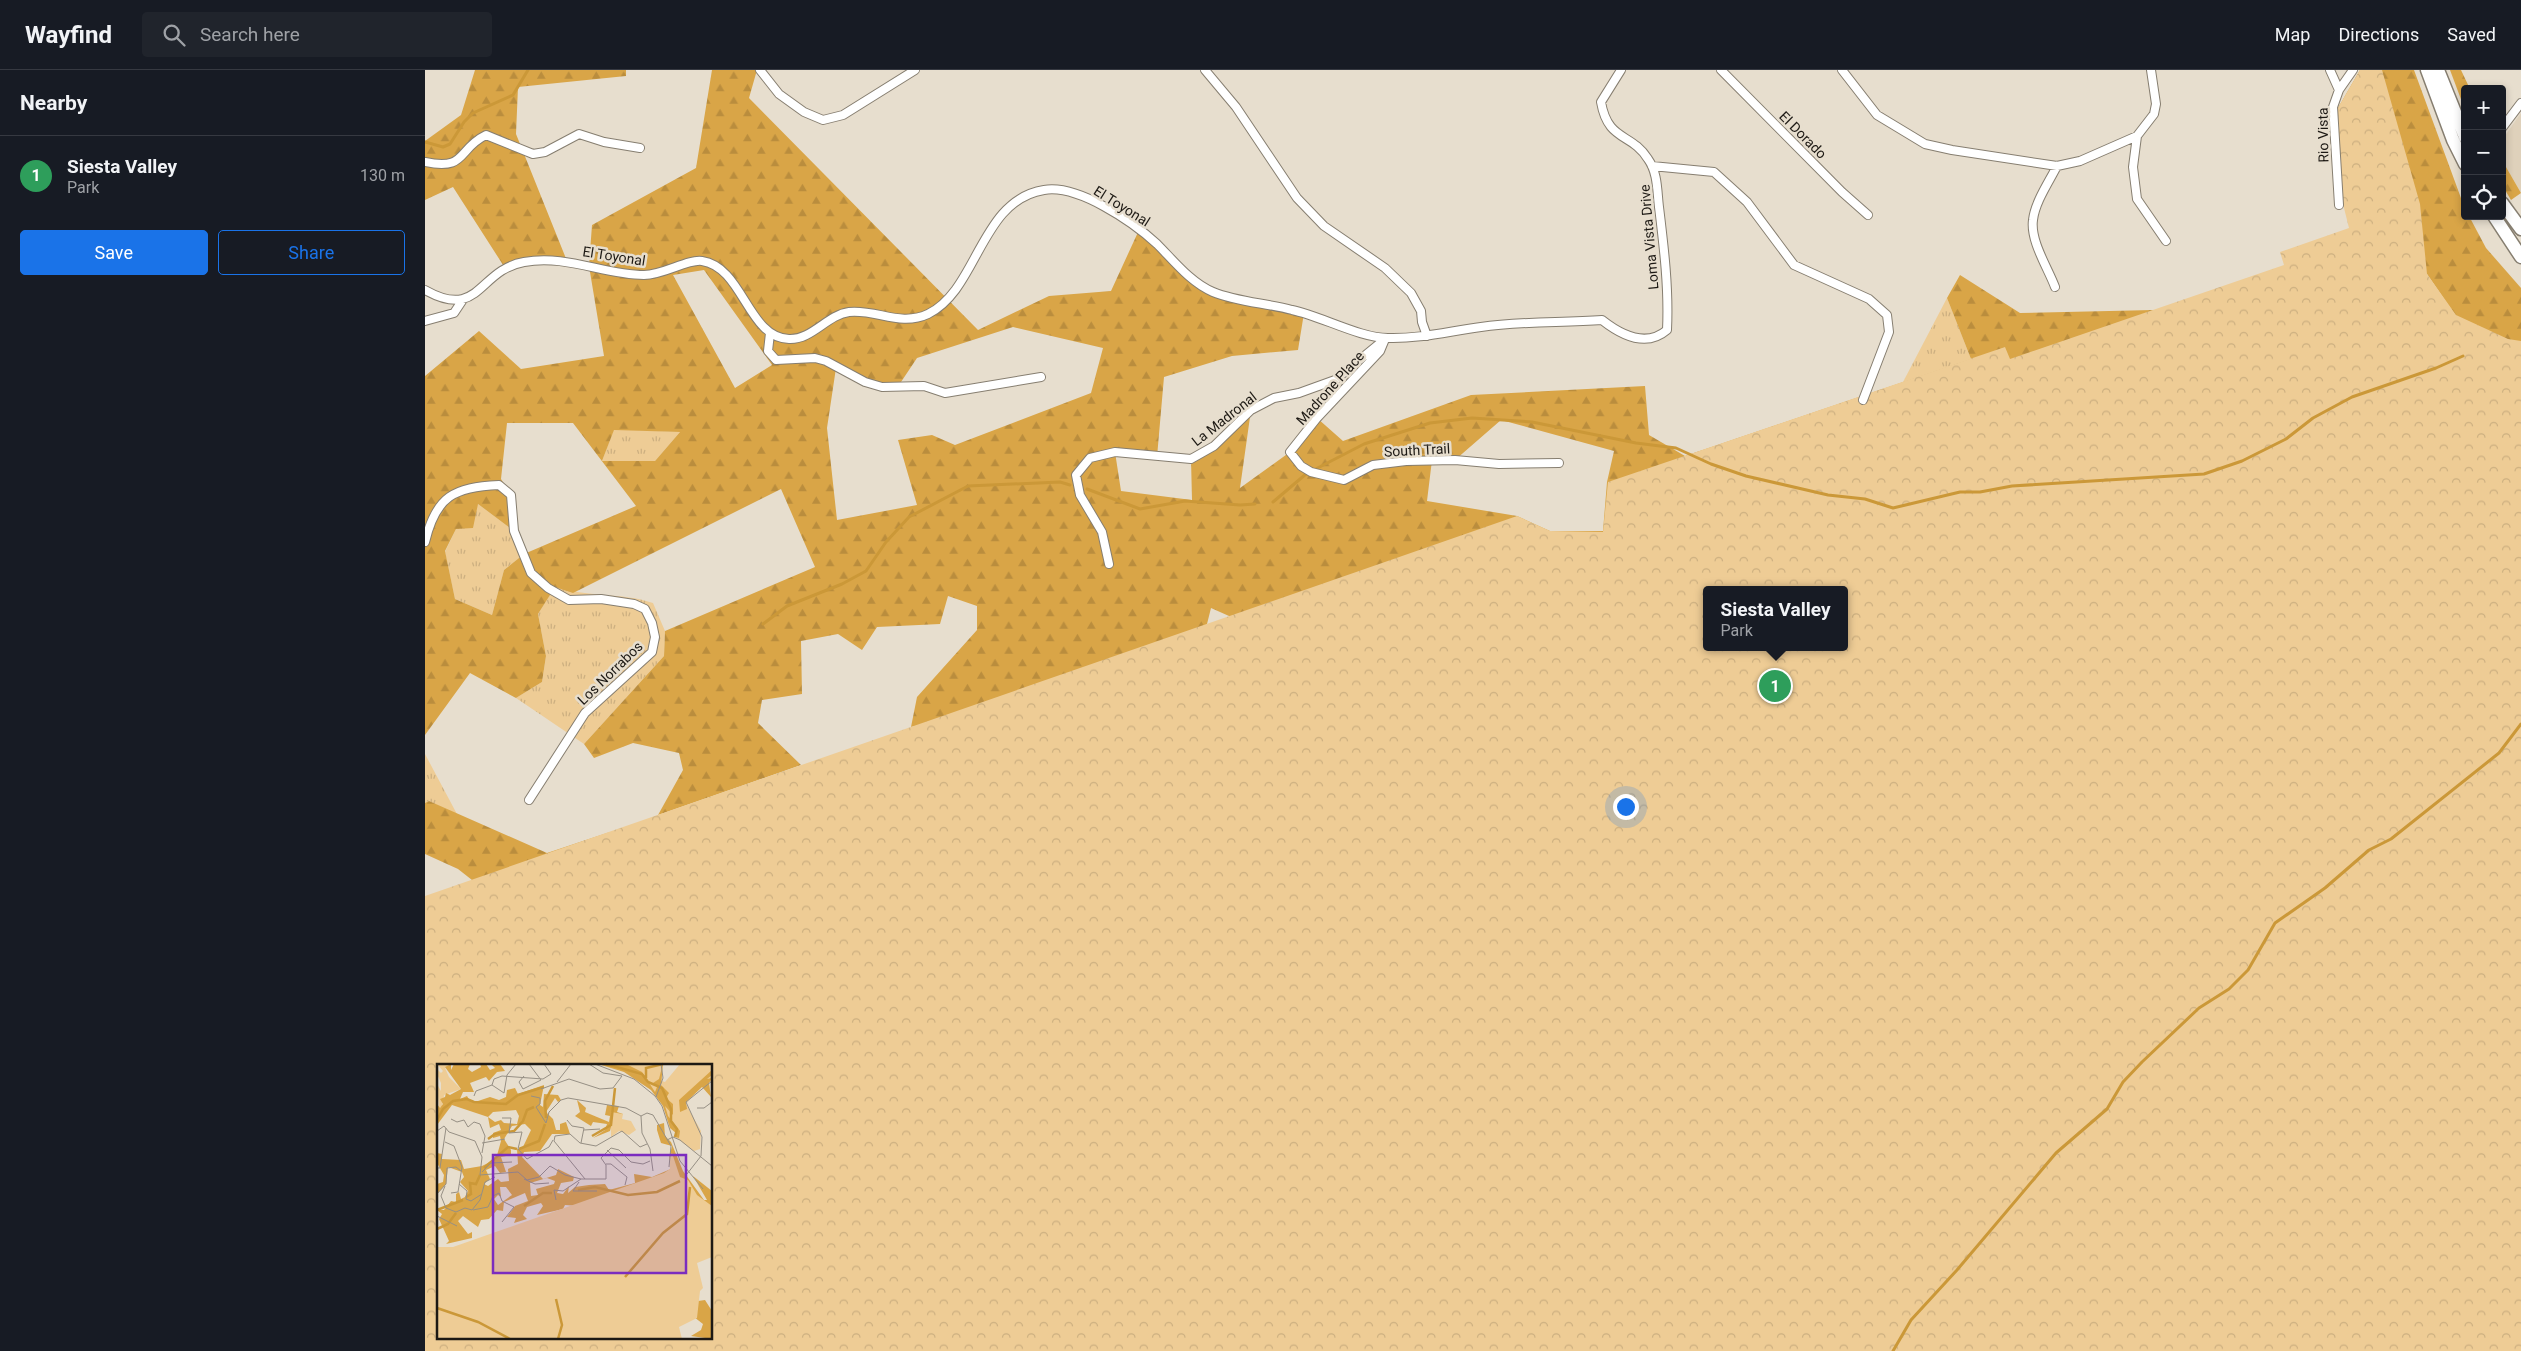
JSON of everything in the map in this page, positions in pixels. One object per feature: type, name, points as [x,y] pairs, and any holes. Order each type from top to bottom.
[{"type":"main road","points":[[2427,70],[2453,140],[2461,156]]},
{"type":"main road","points":[[2438,70],[2462,130]]},
{"type":"main road","points":[[2506,208],[2521,229]]},
{"type":"main road","points":[[2497,220],[2521,258]]},
{"type":"street","points":[[760,70],[779,94],[803,112],[823,120],[843,114],[915,70]]},
{"type":"street","points":[[1205,70],[1235,107],[1297,198],[1324,226],[1385,268],[1411,293],[1421,311],[1422,322],[1427,336]]},
{"type":"street","name":"Loma Vista Drive","points":[[1427,336],[1484,326],[1602,320],[1618,333],[1637,338],[1659,337],[1667,330],[1664,237],[1656,178],[1652,166],[1640,150],[1609,127],[1604,118],[1601,102],[1621,70]]},
{"type":"street","name":"El Dorado","points":[[1721,70],[1842,192],[1868,215]]},
{"type":"street","points":[[1842,70],[1877,115],[1925,144],[1951,150],[2057,166],[2080,160],[2137,136],[2154,114],[2156,104],[2151,70]]},
{"type":"street","points":[[2330,70],[2339,90]]},
{"type":"street","name":"Rio Vista","points":[[2339,205],[2333,107],[2339,90],[2353,70]]},
{"type":"street","points":[[2506,123],[2521,103]]},
{"type":"street","points":[[425,162],[447,165],[459,160],[475,140],[486,135],[533,154],[545,152],[579,134],[604,142],[640,148]]},
{"type":"street","points":[[2137,136],[2133,167],[2137,199],[2165,242]]},
{"type":"street","points":[[1652,166],[1714,172],[1747,202],[1794,265],[1869,298],[1887,315],[1889,332],[1863,400]]},
{"type":"street","points":[[2055,287],[2034,236],[2032,221],[2035,209],[2057,166]]},
{"type":"street","name":"El Toyonal","points":[[425,321],[453,313],[462,300],[472,296],[505,268],[523,262],[567,261],[643,275],[670,271],[693,262],[701,261],[725,273],[761,324],[770,333],[784,340],[795,339],[846,312],[858,312],[892,320],[911,320],[939,307],[957,287],[981,244],[1006,212],[1030,194],[1049,189],[1079,196],[1131,224],[1184,271],[1213,293],[1304,313],[1385,339],[1427,336]]},
{"type":"street","points":[[425,290],[446,300],[462,300]]},
{"type":"street","points":[[770,333],[768,351],[776,360],[815,358],[826,361],[865,382],[882,387],[924,386],[945,392],[1041,377]]},
{"type":"street","name":"Madrone Place","points":[[1290,452],[1317,418],[1380,351],[1385,339]]},
{"type":"street","name":"La Madronal","points":[[1109,564],[1102,532],[1080,495],[1076,475],[1090,458],[1115,452],[1191,459],[1214,446],[1251,410],[1274,398],[1299,393],[1335,380],[1385,339]]},
{"type":"street","name":"South Trail","points":[[1290,452],[1301,466],[1311,472],[1344,480],[1373,466],[1406,461],[1455,460],[1499,464],[1559,463]]},
{"type":"street","name":"Los Norrabos","points":[[425,542],[431,518],[453,493],[471,486],[499,485],[511,495],[514,531],[531,573],[549,588],[569,600],[601,599],[634,604],[645,609],[652,623],[655,637],[652,652],[585,712],[529,800]]},
{"type":"shaded area","points":[[2521,113],[2521,193],[2506,167],[2506,134]]},
{"type":"green space","points":[[475,70],[626,70],[626,76],[518,87],[516,134],[567,261],[546,260],[505,268],[453,187],[425,200],[425,141],[461,115]]},
{"type":"green space","points":[[712,70],[757,70],[749,98],[978,330],[1049,296],[1111,291],[1139,230],[1206,289],[1304,313],[1298,350],[1232,356],[1164,377],[1157,457],[1115,452],[1121,491],[1192,500],[1191,459],[1214,446],[1251,410],[1240,488],[1290,452],[1317,418],[1343,441],[1471,395],[1645,386],[1649,435],[1685,456],[1971,359],[1947,298],[1960,275],[2020,313],[2153,310],[2455,315],[2427,274],[2343,204],[2338,108],[2360,70],[2414,70],[2461,198],[2461,220],[2471,220],[2486,248],[2521,288],[2521,565],[2214,1351],[1984,1351],[1229,616],[1211,608],[1207,624],[1187,663],[911,727],[917,697],[977,630],[977,606],[948,596],[940,624],[877,627],[862,650],[838,634],[801,641],[802,694],[762,700],[758,723],[801,765],[658,815],[683,770],[679,753],[633,743],[594,758],[584,744],[664,656],[665,631],[815,567],[781,489],[573,593],[555,587],[538,614],[546,656],[542,682],[516,698],[470,673],[425,735],[425,376],[479,331],[521,369],[604,356],[589,266],[592,225],[696,168]],"holes":[[[704,270],[772,365],[735,388],[673,275]],[[1013,327],[1103,348],[1091,393],[955,445],[932,435],[898,440],[917,505],[837,520],[827,428],[836,368],[867,384],[901,382],[917,358]],[[1501,420],[1614,451],[1607,482],[1603,531],[1550,531],[1517,516],[1427,501],[1432,460],[1455,460]],[[507,423],[573,423],[636,506],[524,554],[504,570],[492,615],[455,599],[445,551],[456,529],[473,528],[478,504],[514,531],[511,495],[501,479]],[[614,430],[680,432],[655,461],[602,461]]]},
{"type":"green space","points":[[2360,70],[2382,70],[2420,204],[2427,274],[2456,315],[2508,339],[2521,341],[2521,1351],[425,1351],[425,896],[1517,516],[1550,531],[1603,532],[1608,482],[2005,347],[2010,359],[2284,265],[2280,252],[2349,228],[2343,204],[2338,108]]},
{"type":"green space","points":[[2450,70],[2461,70],[2468,85],[2461,85],[2461,99]]},
{"type":"green space","points":[[2506,167],[2521,193],[2511,200],[2506,192]]},
{"type":"green space","points":[[1947,298],[1971,359],[1903,382]]},
{"type":"green space","points":[[614,429],[680,432],[655,461],[602,461]]},
{"type":"green space","points":[[478,504],[514,531],[524,554],[504,570],[492,615],[455,599],[445,552],[456,529]]},
{"type":"green space","points":[[555,586],[567,590],[629,597],[653,603],[665,631],[664,656],[584,744],[516,698],[542,682],[546,656],[538,614]]},
{"type":"green space","points":[[425,754],[458,816],[429,801],[425,803]]},
{"type":"green space","points":[[429,801],[547,853],[610,832],[513,880],[472,880],[458,869],[425,854],[425,803]]},
{"type":"waterway","points":[[425,142],[443,147],[450,144],[464,122],[473,113],[513,95],[528,70]]},
{"type":"waterway","points":[[1273,502],[1306,474],[1364,444],[1430,423],[1472,418],[1532,422],[1636,443],[1676,448],[1711,464],[1746,476],[1828,495],[1865,499],[1893,508],[1960,492],[1980,492],[2012,486],[2204,474],[2242,461],[2286,439],[2313,418],[2352,397],[2436,368],[2463,356]]},
{"type":"waterway","points":[[763,624],[787,606],[842,584],[866,571],[886,542],[909,517],[968,486],[1060,482],[1070,485]]},
{"type":"waterway","points":[[1087,489],[1140,509],[1185,501],[1240,505],[1255,504]]},
{"type":"waterway","points":[[1893,1351],[1911,1320],[1957,1270],[2056,1153],[2107,1109],[2123,1082],[2142,1062],[2199,1008],[2229,989],[2248,970],[2275,923],[2325,888],[2369,850],[2391,839],[2499,753],[2521,724]]},
{"type":"place","name":"Siesta Valley","points":[[1775,686]]}]
